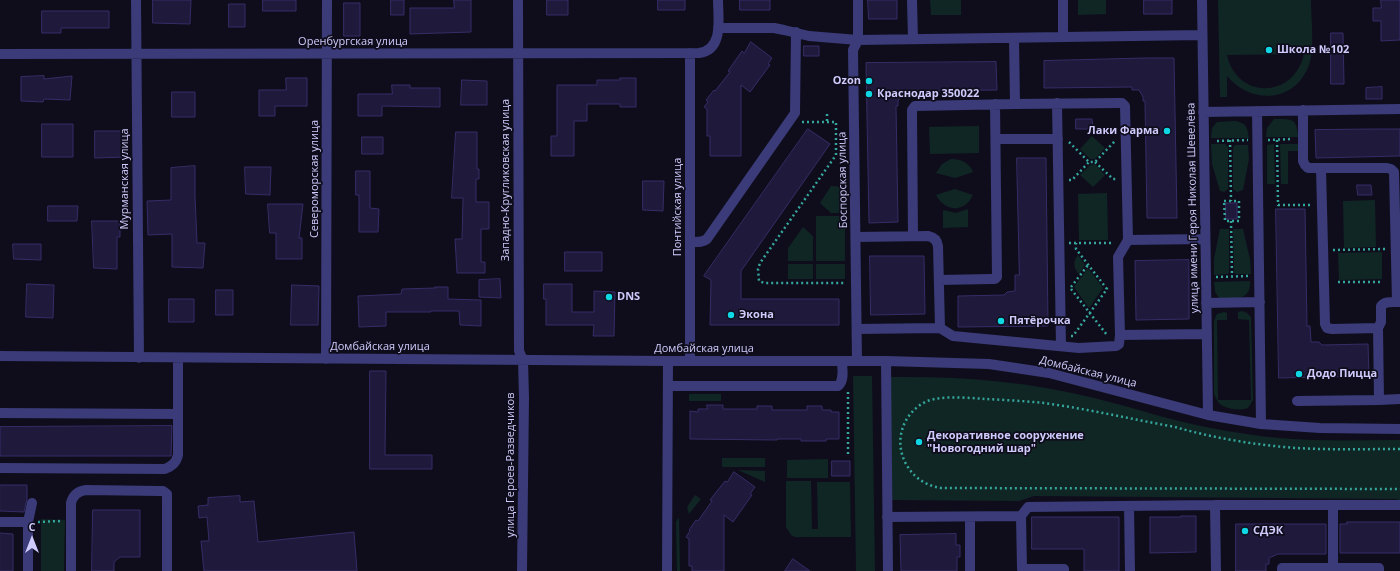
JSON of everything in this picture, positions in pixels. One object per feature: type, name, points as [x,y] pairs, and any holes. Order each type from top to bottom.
[{"type":"street","name":"Мурманская улица","points":[[136,0],[139,358]]},
{"type":"street","name":"Североморская улица","points":[[326,359],[327,0]]},
{"type":"street","name":"Западно-Кругликовская улица","points":[[518,0],[519,350],[523,360]]},
{"type":"street","points":[[718,0],[718,28],[774,28],[809,36],[858,40],[1202,35]]},
{"type":"street","name":"Боспорская улица","points":[[857,361],[853,50],[858,40],[858,0]]},
{"type":"street","points":[[912,0],[913,39]]},
{"type":"street","points":[[1063,0],[1063,37]]},
{"type":"street","name":"улица имени Героя Николая Шевелёва","points":[[1202,0],[1208,415]]},
{"type":"street","name":"Оренбургская улица","points":[[0,54],[690,53],[705,52],[711,48],[717,39],[718,28]]},
{"type":"street","points":[[690,242],[704,242],[707,239],[795,113],[796,32]]},
{"type":"street","points":[[1014,38],[1015,104]]},
{"type":"street","name":"Понтийская улица","points":[[690,53],[690,361]]},
{"type":"street","points":[[1057,103],[1061,341]]},
{"type":"street","points":[[857,330],[940,328],[953,336],[1061,341],[1079,348],[1112,347],[1119,344],[1118,257],[1127,241],[1126,110],[1122,103],[915,106],[912,110],[914,236]]},
{"type":"street","points":[[939,280],[991,280],[997,277],[995,104]]},
{"type":"street","points":[[1203,112],[1400,109]]},
{"type":"street","points":[[1303,110],[1304,165],[1308,168],[1387,168],[1394,172],[1399,302],[1388,302],[1381,306],[1381,322],[1378,328],[1379,400]]},
{"type":"street","points":[[1257,111],[1261,424]]},
{"type":"street","points":[[996,140],[1058,139]]},
{"type":"street","points":[[1322,169],[1325,324],[1328,328],[1332,329],[1378,328]]},
{"type":"street","points":[[856,237],[928,236],[933,237],[937,241],[940,328]]},
{"type":"street","points":[[1127,241],[1205,239]]},
{"type":"street","points":[[1206,303],[1260,302]]},
{"type":"street","points":[[1120,335],[1207,334]]},
{"type":"street","name":"Домбайская улица","points":[[0,356],[668,361],[886,361],[989,364],[1049,373],[1208,415],[1261,424],[1320,428],[1400,429]]},
{"type":"street","points":[[0,468],[165,469],[172,466],[178,455],[178,358]]},
{"type":"street","name":"улица Героев-Разведчиков","points":[[522,571],[523,360]]},
{"type":"street","points":[[667,571],[668,361]]},
{"type":"street","points":[[668,386],[838,386],[842,380],[842,361]]},
{"type":"street","points":[[886,361],[888,571]]},
{"type":"street","points":[[1296,401],[1400,399]]},
{"type":"street","points":[[0,413],[178,414]]},
{"type":"street","points":[[71,571],[72,500],[76,494],[81,491],[163,491],[167,494],[167,571]]},
{"type":"street","points":[[28,571],[28,522],[32,503]]},
{"type":"street","points":[[887,518],[1020,516],[1028,508],[1215,505],[1400,505]]},
{"type":"street","points":[[1215,505],[1216,571]]},
{"type":"street","points":[[1333,505],[1333,568]]},
{"type":"street","points":[[1129,506],[1130,571]]},
{"type":"street","points":[[1020,516],[1022,570],[1064,569],[1064,571]]},
{"type":"street","points":[[970,517],[970,571]]},
{"type":"street","points":[[0,522],[28,522]]},
{"type":"street","points":[[1282,571],[1282,568],[1379,568],[1379,571]]},
{"type":"path","points":[[827,114],[827,122]]},
{"type":"path","points":[[790,122],[836,122],[836,155],[760,263],[758,270],[758,281],[764,283],[856,283]]},
{"type":"path","points":[[1058,139],[1065,138],[1089,162],[1095,162],[1113,179],[1127,179]]},
{"type":"path","points":[[1095,162],[1118,138],[1126,138]]},
{"type":"path","points":[[1268,140],[1298,139]]},
{"type":"path","points":[[1230,140],[1231,201]]},
{"type":"path","points":[[1217,141],[1248,140]]},
{"type":"path","points":[[1277,140],[1278,205],[1322,205]]},
{"type":"path","points":[[1058,180],[1072,180],[1089,162]]},
{"type":"path","points":[[1224,201],[1231,201],[1239,201],[1239,221],[1225,221],[1224,201]]},
{"type":"path","points":[[1231,221],[1232,276]]},
{"type":"path","points":[[1059,244],[1127,241]]},
{"type":"path","points":[[1061,341],[1073,336],[1107,289],[1076,249],[1076,243]]},
{"type":"path","points":[[1323,251],[1396,249]]},
{"type":"path","points":[[1088,265],[1069,290],[1071,290],[1106,335],[1120,335]]},
{"type":"path","points":[[1214,277],[1251,276]]},
{"type":"path","points":[[1338,282],[1383,282]]},
{"type":"path","points":[[848,388],[848,455]]},
{"type":"path","points":[[1400,449],[1296,448],[1263,445],[1066,406],[1042,403],[951,398],[934,399],[917,407],[905,421],[900,440],[903,460],[916,477],[932,487],[941,488],[1400,489]]},
{"type":"path","points":[[40,522],[71,521]]},
{"type":"green space","points":[[930,0],[961,0],[961,15],[931,15]]},
{"type":"green space","points":[[1078,0],[1106,0],[1106,14],[1078,15]]},
{"type":"green space","points":[[1218,0],[1311,0],[1311,58],[1302,78],[1294,87],[1283,93],[1272,96],[1260,95],[1248,92],[1227,76],[1227,97],[1220,97]],"holes":[[[1304,54],[1298,69],[1289,79],[1278,86],[1266,88],[1253,86],[1242,80],[1233,70],[1227,55]]]},
{"type":"green space","points":[[1274,119],[1285,119],[1295,123],[1298,137],[1266,137],[1267,128]]},
{"type":"green space","points":[[1236,121],[1246,126],[1249,138],[1211,138],[1212,128],[1217,122]]},
{"type":"green space","points":[[979,126],[979,153],[930,154],[929,127]]},
{"type":"green space","points":[[1092,136],[1105,148],[1095,159],[1090,159],[1080,149]]},
{"type":"green space","points":[[1211,144],[1225,144],[1228,147],[1228,189],[1224,192],[1220,191],[1212,164]]},
{"type":"green space","points":[[1274,144],[1275,184],[1267,184],[1267,145]]},
{"type":"green space","points":[[1280,144],[1298,144],[1298,151],[1288,151],[1288,184],[1281,184]]},
{"type":"green space","points":[[1235,145],[1248,145],[1249,159],[1243,190],[1237,192],[1233,189],[1233,148]]},
{"type":"green space","points":[[951,159],[965,162],[973,172],[955,178],[936,173],[942,164]]},
{"type":"green space","points":[[1095,164],[1105,175],[1093,187],[1080,175],[1090,165]]},
{"type":"green space","points":[[831,186],[845,187],[845,213],[831,213],[820,203]]},
{"type":"green space","points":[[955,189],[973,195],[965,205],[955,208],[944,205],[936,195]]},
{"type":"green space","points":[[1107,193],[1108,240],[1079,240],[1078,194]]},
{"type":"green space","points":[[1375,200],[1376,247],[1344,248],[1343,201]]},
{"type":"green space","points":[[968,209],[968,227],[943,228],[943,210],[956,213]]},
{"type":"green space","points":[[816,216],[845,216],[845,261],[816,261]]},
{"type":"green space","points":[[803,227],[813,236],[813,261],[788,261],[788,248]]},
{"type":"green space","points":[[1220,229],[1229,229],[1229,273],[1214,275],[1214,259]]},
{"type":"green space","points":[[1233,229],[1243,229],[1250,259],[1251,274],[1234,273]]},
{"type":"green space","points":[[1382,252],[1382,279],[1339,280],[1338,253]]},
{"type":"green space","points":[[1078,255],[1085,265],[1079,274],[1074,264]]},
{"type":"green space","points":[[788,264],[813,264],[813,279],[788,279]]},
{"type":"green space","points":[[816,264],[845,264],[845,279],[816,279]]},
{"type":"green space","points":[[1088,268],[1103,288],[1089,308],[1074,287]]},
{"type":"green space","points":[[1250,281],[1250,288],[1245,296],[1236,298],[1219,298],[1215,292],[1214,282]]},
{"type":"green space","points":[[1242,311],[1251,317],[1253,400],[1248,408],[1237,409],[1221,405],[1214,394],[1214,321],[1217,314],[1224,312],[1227,313],[1227,320],[1217,320],[1218,400],[1251,400],[1249,320],[1238,319],[1238,312]]},
{"type":"green space","points":[[853,376],[872,376],[875,571],[856,571]]},
{"type":"green space","points":[[890,377],[941,377],[1043,387],[1094,398],[1201,426],[1288,439],[1400,440],[1400,500],[1034,496],[1019,501],[892,500]]},
{"type":"green space","points":[[689,394],[721,394],[721,401],[689,401]]},
{"type":"green space","points":[[722,458],[765,458],[765,467],[722,467]]},
{"type":"green space","points":[[828,459],[828,478],[787,478],[787,460]]},
{"type":"green space","points":[[738,470],[765,471],[765,482]]},
{"type":"green space","points":[[786,481],[811,481],[812,529],[818,529],[817,482],[850,482],[851,537],[795,537],[791,535],[786,527]]},
{"type":"green space","points":[[695,495],[701,499],[689,514],[687,507]]},
{"type":"green space","points":[[679,517],[680,571],[677,571],[676,522]]},
{"type":"green space","points":[[41,519],[65,520],[64,571],[41,571]]},
{"type":"building","points":[[153,0],[191,0],[190,24],[153,23]]},
{"type":"building","points":[[263,0],[296,0],[296,11],[263,11]]},
{"type":"building","points":[[391,0],[404,0],[404,15],[391,15]]},
{"type":"building","points":[[454,0],[471,0],[471,32],[410,34],[410,8],[454,8]]},
{"type":"building","points":[[547,0],[568,0],[568,15],[547,15]]},
{"type":"building","points":[[658,0],[685,0],[685,10],[658,10]]},
{"type":"building","points":[[740,0],[770,0],[770,10],[740,10]]},
{"type":"building","points":[[868,0],[897,0],[897,19],[869,19]]},
{"type":"building","points":[[1144,0],[1172,0],[1172,14],[1144,14]]},
{"type":"building","points":[[1381,0],[1400,0],[1400,40],[1381,41],[1381,21],[1373,21],[1373,8],[1381,8]]},
{"type":"building","points":[[344,3],[360,3],[360,36],[344,36]]},
{"type":"building","points":[[229,4],[245,4],[245,27],[229,27]]},
{"type":"building","points":[[42,11],[109,11],[109,28],[61,28],[61,33],[42,33]]},
{"type":"building","points":[[1331,33],[1343,33],[1344,84],[1331,84]]},
{"type":"building","points":[[751,42],[772,58],[768,64],[770,65],[750,92],[741,85],[741,156],[710,156],[710,136],[707,136],[707,109],[704,107],[708,102],[706,100],[730,72],[728,71],[742,51],[744,53]]},
{"type":"building","points":[[804,46],[819,46],[819,56],[804,56]]},
{"type":"building","points":[[1174,58],[1177,218],[1147,218],[1145,101],[1143,101],[1143,97],[1139,90],[1132,90],[1132,87],[1044,88],[1044,61]]},
{"type":"building","points":[[996,62],[997,90],[909,91],[909,94],[902,94],[898,101],[898,106],[896,106],[898,222],[869,223],[866,63]]},
{"type":"building","points":[[44,76],[44,79],[72,76],[70,100],[44,99],[43,102],[21,101],[21,77]]},
{"type":"building","points":[[286,78],[307,78],[307,106],[275,106],[275,116],[259,116],[259,90],[286,90]]},
{"type":"building","points":[[620,78],[636,78],[636,107],[620,107],[620,104],[587,104],[587,121],[574,121],[574,156],[551,156],[551,136],[557,136],[557,85],[597,85],[597,80],[620,80]]},
{"type":"building","points":[[462,80],[487,81],[487,105],[461,105]]},
{"type":"building","points":[[392,85],[410,85],[410,88],[440,88],[440,107],[382,106],[382,116],[358,116],[358,94],[392,94]]},
{"type":"building","points":[[1382,87],[1382,99],[1366,99],[1366,88]]},
{"type":"building","points":[[172,92],[195,92],[195,117],[172,117]]},
{"type":"building","points":[[1076,119],[1092,119],[1093,129],[1076,129]]},
{"type":"building","points":[[42,124],[73,124],[73,157],[42,157]]},
{"type":"building","points":[[808,129],[830,144],[741,271],[741,299],[839,299],[839,325],[710,325],[711,280],[704,276]]},
{"type":"building","points":[[1400,129],[1400,156],[1316,158],[1315,130]]},
{"type":"building","points":[[95,131],[127,131],[127,157],[95,158]]},
{"type":"building","points":[[456,132],[477,132],[477,169],[479,169],[479,179],[476,179],[476,202],[489,202],[489,229],[481,229],[481,262],[485,262],[485,273],[457,273],[455,239],[462,239],[463,198],[452,198]]},
{"type":"building","points":[[362,137],[383,137],[383,154],[362,154]]},
{"type":"building","points":[[1017,158],[1046,158],[1048,326],[958,327],[958,296],[1004,295],[1007,292],[1015,291],[1015,275],[1019,275]]},
{"type":"building","points":[[195,166],[197,243],[205,243],[203,268],[172,267],[172,234],[148,235],[147,201],[171,200],[171,168]]},
{"type":"building","points":[[245,167],[271,167],[270,195],[246,194]]},
{"type":"building","points":[[356,171],[370,171],[370,208],[379,209],[378,232],[359,232],[359,195],[356,195]]},
{"type":"building","points":[[643,181],[664,181],[663,211],[643,210]]},
{"type":"building","points":[[1357,185],[1371,185],[1372,195],[1358,195]]},
{"type":"building","points":[[1226,203],[1237,203],[1237,219],[1226,219]]},
{"type":"building","points":[[268,204],[303,204],[299,238],[302,238],[302,259],[276,259],[276,233],[270,233]]},
{"type":"building","points":[[48,206],[78,206],[77,221],[48,221]]},
{"type":"building","points":[[1276,209],[1305,209],[1307,326],[1310,326],[1311,342],[1319,342],[1322,345],[1368,344],[1369,376],[1279,378]]},
{"type":"building","points":[[92,221],[120,221],[120,237],[117,237],[117,269],[94,268]]},
{"type":"building","points":[[13,244],[41,244],[41,260],[14,259]]},
{"type":"building","points":[[565,252],[602,252],[602,271],[565,271]]},
{"type":"building","points":[[870,256],[924,256],[925,314],[871,315]]},
{"type":"building","points":[[1189,260],[1189,319],[1136,320],[1135,261]]},
{"type":"building","points":[[500,279],[501,298],[479,297],[479,280]]},
{"type":"building","points":[[27,284],[54,285],[53,318],[26,317]]},
{"type":"building","points":[[544,284],[572,284],[572,312],[594,312],[594,291],[615,292],[614,336],[593,336],[594,325],[546,325],[546,299],[544,299]]},
{"type":"building","points":[[292,285],[319,286],[318,325],[291,325]]},
{"type":"building","points":[[448,287],[448,299],[481,300],[481,326],[460,325],[459,311],[431,311],[386,312],[386,326],[359,327],[358,296],[401,294],[402,289]]},
{"type":"building","points":[[216,290],[233,290],[233,315],[216,315]]},
{"type":"building","points":[[169,299],[194,299],[194,322],[169,322]]},
{"type":"building","points":[[370,371],[386,371],[385,455],[432,455],[432,469],[370,469]]},
{"type":"building","points":[[707,405],[723,405],[723,409],[757,409],[757,406],[772,406],[772,410],[807,410],[807,406],[822,406],[822,410],[839,412],[839,439],[826,439],[826,441],[801,441],[801,439],[690,439],[690,411],[698,412],[698,409],[707,409]]},
{"type":"building","points":[[172,426],[171,456],[0,456],[0,427]]},
{"type":"building","points":[[832,461],[850,461],[850,476],[832,476]]},
{"type":"building","points":[[734,472],[755,487],[750,494],[752,495],[733,522],[724,515],[724,571],[692,571],[692,566],[689,566],[689,539],[686,537],[696,520],[698,521],[712,501],[710,500]]},
{"type":"building","points":[[0,485],[27,485],[27,499],[24,512],[0,511]]},
{"type":"building","points":[[240,496],[240,502],[254,501],[258,542],[354,532],[357,571],[204,571],[201,541],[209,541],[207,517],[199,518],[198,506],[208,505],[208,498]]},
{"type":"building","points":[[93,510],[140,510],[140,557],[120,557],[114,562],[114,571],[92,571]]},
{"type":"building","points":[[1196,516],[1196,552],[1150,553],[1150,517]]},
{"type":"building","points":[[1032,517],[1119,517],[1119,571],[1084,571],[1084,549],[1032,549]]},
{"type":"building","points":[[1347,522],[1400,522],[1400,553],[1340,553],[1340,524],[1347,524]]},
{"type":"building","points":[[1236,524],[1326,524],[1326,554],[1278,554],[1269,558],[1269,564],[1266,564],[1266,571],[1236,571]]},
{"type":"building","points":[[0,533],[13,534],[13,571],[0,571]]},
{"type":"building","points":[[956,534],[956,545],[960,545],[960,557],[957,557],[957,571],[901,571],[900,535]]},
{"type":"building","points":[[793,559],[810,571],[785,571]]},
{"type":"place","name":"Школа №102","points":[[1269,50]]},
{"type":"place","name":"Ozon","points":[[869,81]]},
{"type":"place","name":"Краснодар 350022","points":[[869,94]]},
{"type":"place","name":"Лаки Фарма","points":[[1167,131]]},
{"type":"place","name":"DNS","points":[[609,297]]},
{"type":"place","name":"Экона","points":[[731,315]]},
{"type":"place","name":"Пятёрочка","points":[[1001,321]]},
{"type":"place","name":"Додо Пицца","points":[[1299,374]]},
{"type":"place","name":"Декоративное сооружение \"Новогодний шар\"","points":[[919,442]]},
{"type":"place","name":"СДЭК","points":[[1245,531]]}]
